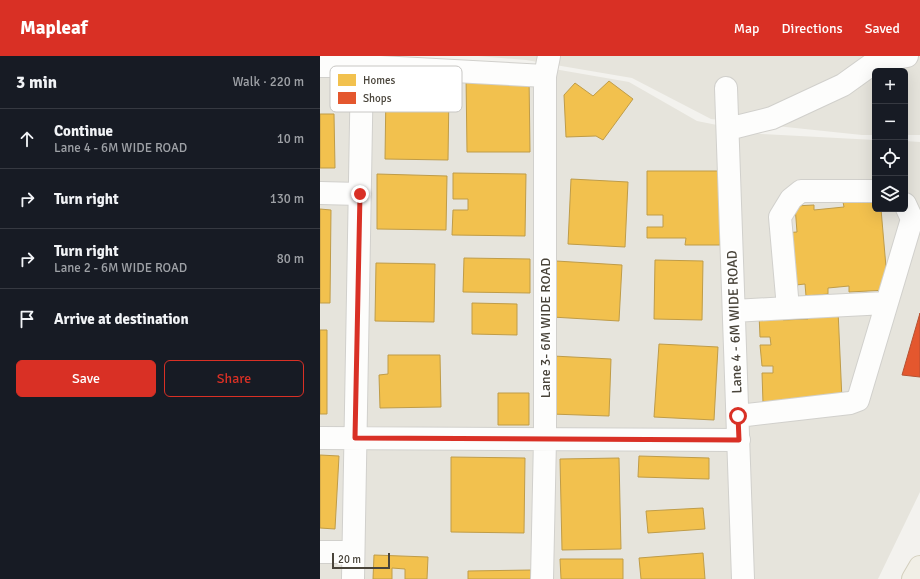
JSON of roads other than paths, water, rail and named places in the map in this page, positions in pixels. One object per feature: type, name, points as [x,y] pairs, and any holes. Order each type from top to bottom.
[{"type":"main road","points":[[913,579],[920,567]]},
{"type":"street","points":[[728,129],[772,118],[843,85],[876,62],[906,56]]},
{"type":"street","points":[[320,66],[547,66]]},
{"type":"street","name":"Lane 3- 6M WIDE ROAD","points":[[542,579],[545,439],[547,66]]},
{"type":"street","name":"Lane 4 - 6M WIDE ROAD","points":[[726,88],[744,579]]},
{"type":"street","points":[[352,579],[361,112]]},
{"type":"street","points":[[788,308],[780,217],[791,199],[801,191],[872,191]]},
{"type":"street","points":[[320,192],[360,194]]},
{"type":"street","points":[[738,416],[850,403],[858,400],[912,218],[908,210]]},
{"type":"street","points":[[734,311],[886,303]]},
{"type":"street","points":[[320,438],[739,440]]},
{"type":"street","points":[[320,552],[353,552]]}]
